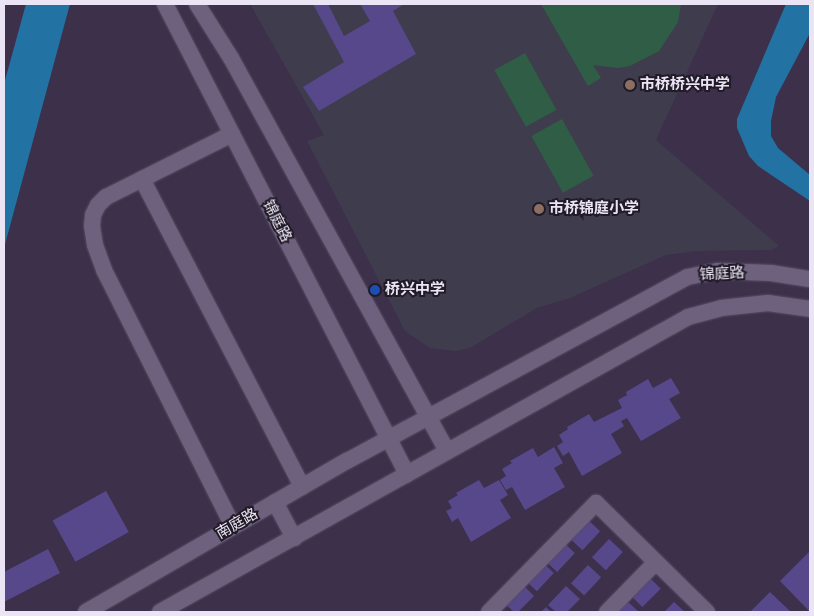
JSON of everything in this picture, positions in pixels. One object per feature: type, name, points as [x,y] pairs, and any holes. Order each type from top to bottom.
[{"type":"street","name":"锦庭路","points":[[165,4],[406,474]]},
{"type":"street","points":[[197,4],[231,58],[447,451]]},
{"type":"street","points":[[232,134],[106,197],[93,214],[92,226],[95,245],[104,270],[233,526]]},
{"type":"street","points":[[142,179],[302,486]]},
{"type":"street","name":"锦庭路","points":[[388,438],[687,277],[718,271],[771,273],[810,279]]},
{"type":"street","points":[[160,612],[688,317],[721,308],[768,303],[810,308]]},
{"type":"street","name":"南庭路","points":[[86,612],[388,438]]},
{"type":"street","points":[[275,502],[294,538]]},
{"type":"street","points":[[489,612],[596,503],[707,612]]},
{"type":"street","points":[[607,612],[656,562]]},
{"type":"shaded area","name":"市桥锦庭小学","points":[[250,4],[718,4],[656,140],[779,246],[771,250],[697,251],[666,255],[570,298],[537,308],[470,348],[455,351],[430,348],[405,331],[307,141],[324,135]]},
{"type":"green space","points":[[541,4],[681,4],[678,22],[659,51],[630,66],[618,68],[593,65],[601,78],[588,86]]},
{"type":"green space","points":[[525,53],[557,110],[526,127],[494,70]]},
{"type":"green space","points":[[562,119],[594,176],[563,193],[531,136]]},
{"type":"water","points":[[26,4],[70,4],[4,248],[4,84]]},
{"type":"water","points":[[786,4],[810,4],[810,33],[776,97],[771,121],[771,136],[778,148],[810,175],[810,201],[758,166],[749,156],[737,128],[737,119]]},
{"type":"building","points":[[313,4],[328,4],[344,36],[370,21],[360,4],[404,4],[393,11],[416,54],[319,111],[303,87],[344,62]]},
{"type":"building","points":[[671,378],[680,393],[669,399],[681,418],[641,441],[627,418],[621,421],[624,426],[611,434],[622,453],[582,476],[569,452],[563,456],[557,446],[563,442],[559,435],[568,429],[567,427],[589,414],[594,422],[622,408],[618,400],[627,395],[626,392],[648,379],[653,388]]},
{"type":"building","points":[[554,447],[563,463],[554,468],[565,487],[525,510],[512,487],[506,490],[500,480],[506,476],[502,469],[512,463],[510,461],[533,448],[538,457]]},
{"type":"building","points":[[479,480],[484,488],[499,480],[508,495],[500,500],[511,518],[471,542],[458,518],[452,522],[446,511],[452,508],[448,501],[458,495],[456,493]]},
{"type":"building","points":[[106,491],[129,532],[75,562],[53,521]]},
{"type":"building","points":[[587,519],[600,531],[582,550],[569,538]]},
{"type":"building","points":[[609,539],[623,552],[606,570],[592,557]]},
{"type":"building","points":[[561,540],[575,553],[557,572],[543,559]]},
{"type":"building","points":[[48,549],[60,573],[4,602],[4,572]]},
{"type":"building","points":[[810,551],[810,612],[780,581]]},
{"type":"building","points":[[540,560],[554,573],[537,591],[523,578]]},
{"type":"building","points":[[588,565],[601,577],[584,596],[571,583]]},
{"type":"building","points":[[648,576],[661,589],[642,607],[630,594]]},
{"type":"building","points":[[521,583],[534,596],[518,612],[514,612],[503,602]]},
{"type":"building","points":[[566,586],[580,599],[567,612],[556,612],[548,605]]},
{"type":"building","points":[[770,592],[791,612],[750,612]]},
{"type":"building","points":[[626,600],[639,612],[614,612]]},
{"type":"building","points":[[674,602],[685,612],[664,612]]},
{"type":"building","points":[[546,607],[551,612],[541,612]]},
{"type":"place","name":"市桥桥兴中学","points":[[630,85]]},
{"type":"place","name":"市桥锦庭小学","points":[[539,209]]},
{"type":"place","name":"桥兴中学","points":[[375,290]]}]
